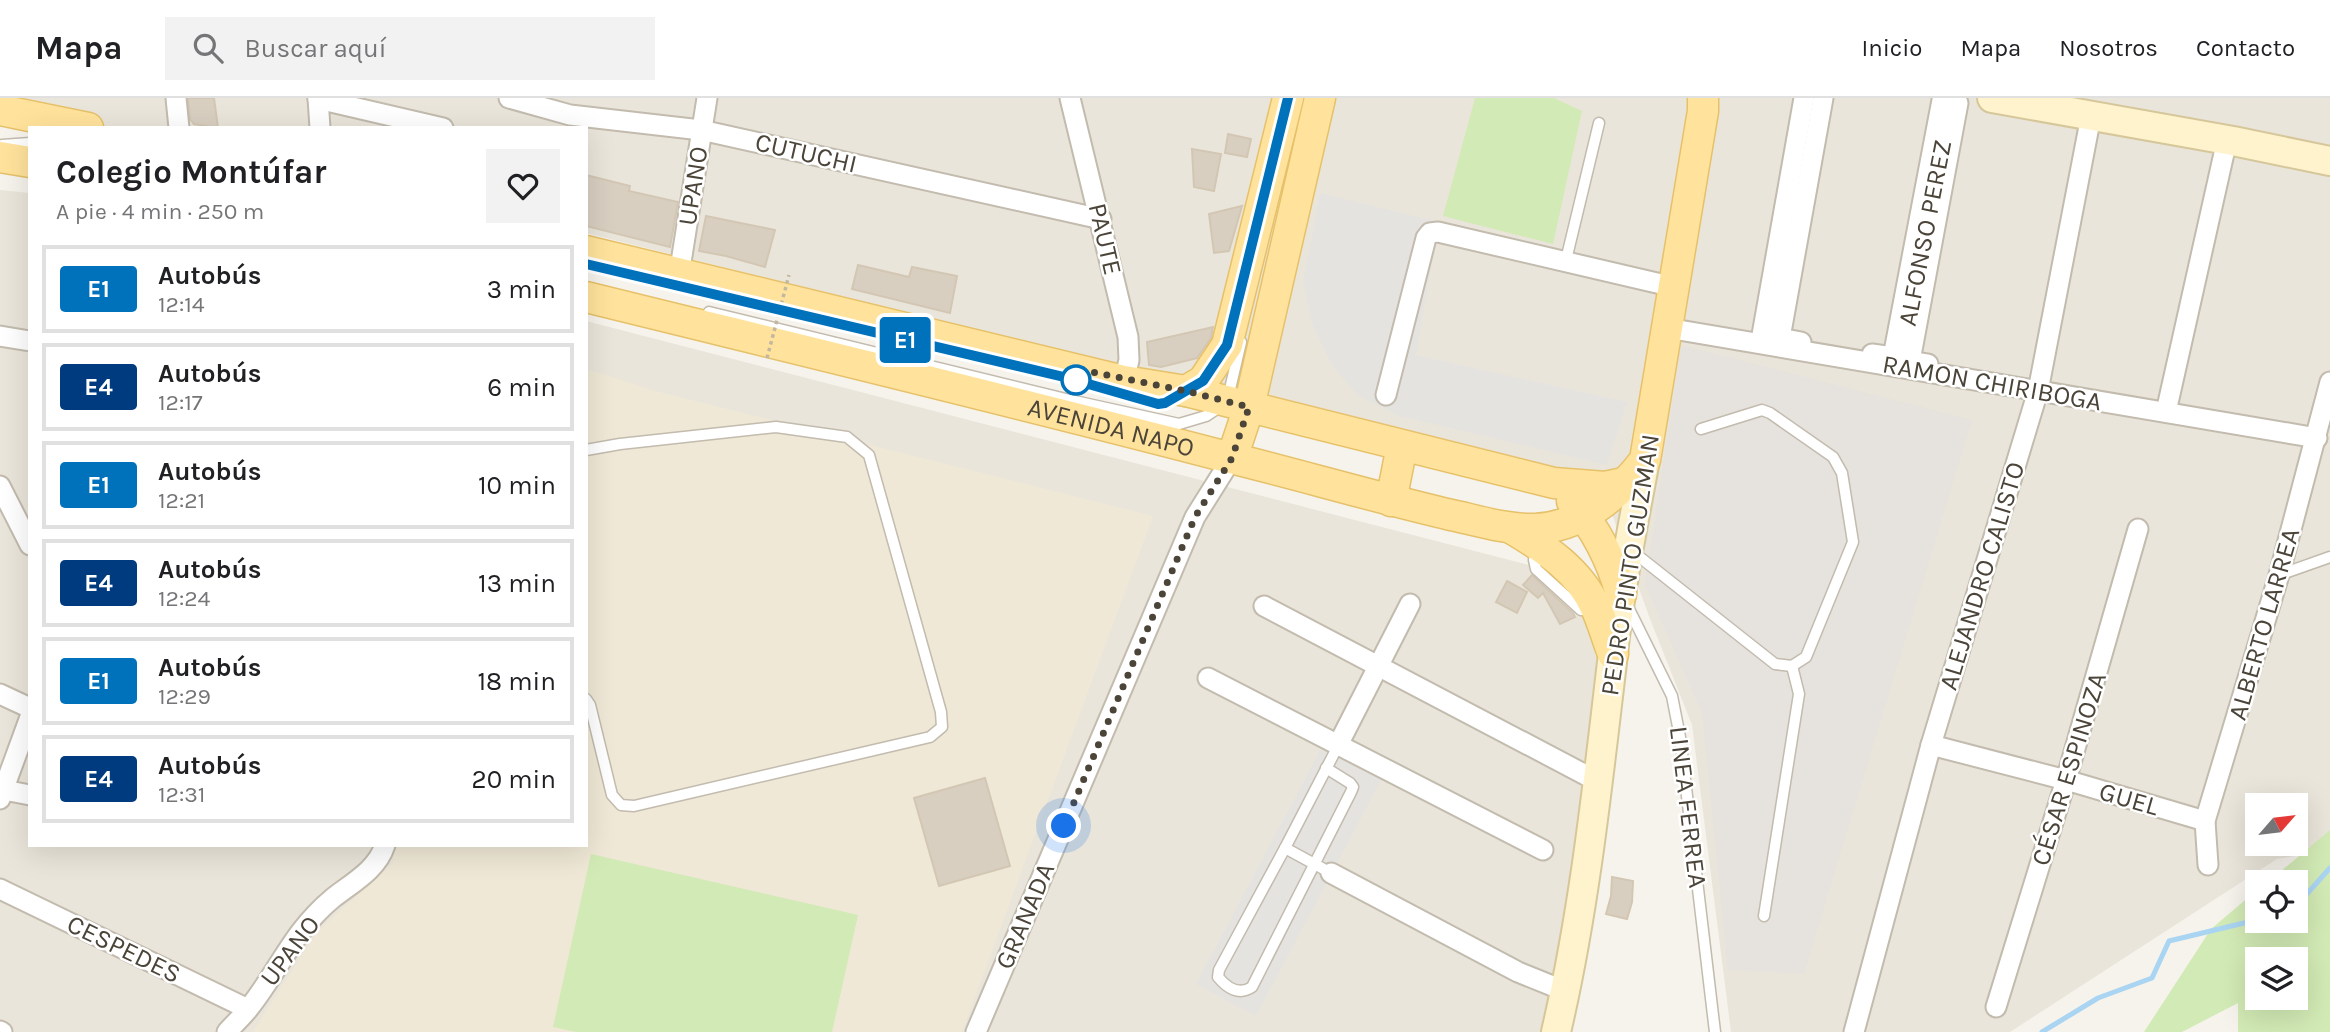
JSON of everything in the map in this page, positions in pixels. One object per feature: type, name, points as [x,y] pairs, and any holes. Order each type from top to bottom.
[{"type":"main road","points":[[1186,391],[1203,381],[1227,345],[1289,98]]},
{"type":"main road","points":[[1232,458],[1238,404],[1320,98]]},
{"type":"main road","name":"PEDRO PINTO GUZMAN","points":[[1609,600],[1629,549],[1703,111],[1703,98]]},
{"type":"main road","points":[[1992,98],[2085,119],[2227,140],[2330,161]]},
{"type":"main road","points":[[5,106],[80,126]]},
{"type":"main road","points":[[1,149],[28,161]]},
{"type":"main road","name":"AVENIDA NAPO","points":[[588,252],[1118,386],[1186,391],[1554,483],[1605,487],[1624,483]]},
{"type":"main road","name":"AVENIDA NAPO","points":[[588,297],[1232,458],[1391,501],[1511,528],[1536,529],[1561,525],[1584,515],[1606,501],[1645,460]]},
{"type":"main road","points":[[1391,501],[1402,446]]},
{"type":"main road","points":[[1554,483],[1584,515],[1607,553],[1613,654]]},
{"type":"main road","points":[[1511,528],[1547,550],[1577,579],[1609,600]]},
{"type":"main road","name":"PEDRO PINTO GUZMAN","points":[[1556,1032],[1599,782],[1613,654]]},
{"type":"street","points":[[176,98],[179,126]]},
{"type":"street","points":[[320,126],[318,98],[435,126]]},
{"type":"street","name":"CUTUCHI","points":[[509,98],[570,115],[701,130],[1101,219]]},
{"type":"street","name":"UPANO","points":[[679,275],[707,98]]},
{"type":"street","name":"PAUTE","points":[[1070,98],[1128,337],[1129,360],[1118,386]]},
{"type":"street","points":[[1766,340],[1804,98]]},
{"type":"street","points":[[1766,340],[1814,98]]},
{"type":"street","points":[[1823,98],[1780,338],[1892,357],[1950,100]]},
{"type":"street","points":[[1950,100],[1910,361],[2031,382],[2085,119]]},
{"type":"street","name":"ALFONSO PEREZ","points":[[1899,367],[1950,100]]},
{"type":"street","name":"ALEJANDRO CALISTO","points":[[1854,1032],[1931,745],[2038,391],[2085,119]]},
{"type":"street","points":[[2166,412],[2227,140]]},
{"type":"street","points":[[1386,395],[1426,238],[1430,233],[1438,232],[1566,260],[1674,287]]},
{"type":"street","name":"RAMON CHIRIBOGA","points":[[1667,328],[1766,340],[1899,367],[2317,438]]},
{"type":"street","points":[[0,336],[28,341]]},
{"type":"street","name":"ALBERTO LARREA","points":[[2208,865],[2205,821],[2280,575],[2329,393]]},
{"type":"street","name":"GRANADA","points":[[976,1032],[1195,517],[1232,458]]},
{"type":"street","points":[[0,486],[28,541]]},
{"type":"street","name":"CÉSAR ESPINOZA","points":[[1996,1007],[2066,780],[2138,529]]},
{"type":"street","points":[[1339,743],[1410,604]]},
{"type":"street","points":[[1264,606],[1599,782]]},
{"type":"street","points":[[1208,678],[1543,850]]},
{"type":"street","points":[[0,694],[28,707]]},
{"type":"street","points":[[28,723],[2,795],[28,795]]},
{"type":"street","name":"GUEL","points":[[1931,745],[2066,780],[2205,821]]},
{"type":"street","name":"UPANO","points":[[227,1032],[248,1009],[296,934],[331,900],[366,873],[378,860],[384,847]]},
{"type":"street","points":[[1323,869],[1518,972],[1565,992]]},
{"type":"street","name":"CESPEDES","points":[[0,889],[248,1009]]},
{"type":"lane","points":[[1566,260],[1600,123]]},
{"type":"lane","points":[[1,149],[28,143]]},
{"type":"lane","points":[[1,149],[28,149]]},
{"type":"lane","points":[[701,310],[1179,424],[1238,404],[1243,336]]},
{"type":"lane","points":[[931,346],[1088,384]]},
{"type":"lane","points":[[1629,549],[1775,664],[1792,666],[1806,657],[1853,542],[1842,473],[1833,457],[1770,412],[1762,411],[1701,429]]},
{"type":"lane","points":[[588,450],[776,427],[847,437],[869,455],[941,712],[942,727],[930,737],[634,806],[621,805],[612,795],[588,702]]},
{"type":"lane","points":[[2280,575],[2330,557]]},
{"type":"lane","name":"LINEA FERREA","points":[[1609,600],[1672,696],[1680,737],[1715,1032]]},
{"type":"lane","points":[[1764,916],[1799,694],[1792,666]]},
{"type":"lane","points":[[1326,768],[1353,787],[1323,869],[1252,988],[1238,993],[1221,982],[1218,977],[1219,970],[1339,743]]},
{"type":"lane","points":[[1285,848],[1323,869]]},
{"type":"path","points":[[767,358],[789,275]]},
{"type":"shaded area","points":[[0,98],[2330,98],[2330,850],[2308,854],[2308,793],[2245,793],[2245,856],[2295,856],[2277,859],[2260,870],[2245,870],[2245,880],[2010,1032],[1731,1032],[1692,725],[1600,481],[1177,380],[588,233],[588,126],[89,126]]},
{"type":"shaded area","points":[[0,190],[28,193],[28,847],[588,847],[588,322],[1548,570],[1576,596],[1590,631],[1597,661],[1573,875],[1541,1032],[0,1032]]},
{"type":"shaded area","points":[[1320,193],[1439,222],[1416,355],[1627,402],[1607,465],[1399,416],[1357,395],[1331,364],[1312,324],[1303,282]]},
{"type":"shaded area","points":[[1681,345],[1972,420],[1804,974],[1728,970],[1702,713],[1645,584]]},
{"type":"shaded area","points":[[588,370],[655,391],[1153,516],[962,1032],[253,1032],[317,932],[393,863],[394,847],[588,847]]},
{"type":"shaded area","points":[[1323,745],[1383,777],[1256,1016],[1196,984]]},
{"type":"green space","points":[[1475,98],[1554,98],[1582,111],[1553,244],[1443,216]]},
{"type":"green space","points":[[2330,830],[2330,1032],[2238,1032],[2238,1003],[2182,1032],[2144,1032],[2211,929],[2245,900],[2245,933],[2308,933],[2308,870],[2282,870],[2299,856],[2308,856],[2308,848]]},
{"type":"green space","points":[[591,854],[858,915],[832,1032],[576,1032],[553,1027]]},
{"type":"building","points":[[188,98],[214,98],[218,126],[194,124],[190,119]]},
{"type":"building","points":[[1228,134],[1251,139],[1247,157],[1225,153]]},
{"type":"building","points":[[1192,149],[1221,154],[1214,191],[1194,187]]},
{"type":"building","points":[[588,176],[630,186],[629,191],[678,202],[670,247],[588,226]]},
{"type":"building","points":[[1242,206],[1229,251],[1214,253],[1209,214]]},
{"type":"building","points":[[706,216],[775,230],[765,267],[699,251]]},
{"type":"building","points":[[858,265],[909,277],[912,267],[957,276],[950,313],[852,289]]},
{"type":"building","points":[[1213,327],[1211,338],[1197,358],[1161,367],[1149,365],[1147,342]]},
{"type":"building","points":[[1532,575],[1575,617],[1560,624],[1543,593],[1538,598],[1523,585]]},
{"type":"building","points":[[1507,581],[1527,592],[1517,613],[1496,602]]},
{"type":"building","points":[[985,778],[1010,866],[939,886],[914,798]]},
{"type":"building","points":[[1612,877],[1633,881],[1632,902],[1627,919],[1606,914]]},
{"type":"waterway","points":[[2308,893],[2330,868]]},
{"type":"waterway","points":[[2042,1032],[2098,998],[2152,978],[2169,941],[2245,923]]},
{"type":"bus line","name":"E1","points":[[588,265],[1064,377],[1158,404],[1165,403],[1203,381],[1227,345],[1288,98]]},
{"type":"route","points":[[1064,826],[1195,517],[1232,458],[1249,407],[1073,368],[1076,380]]}]
